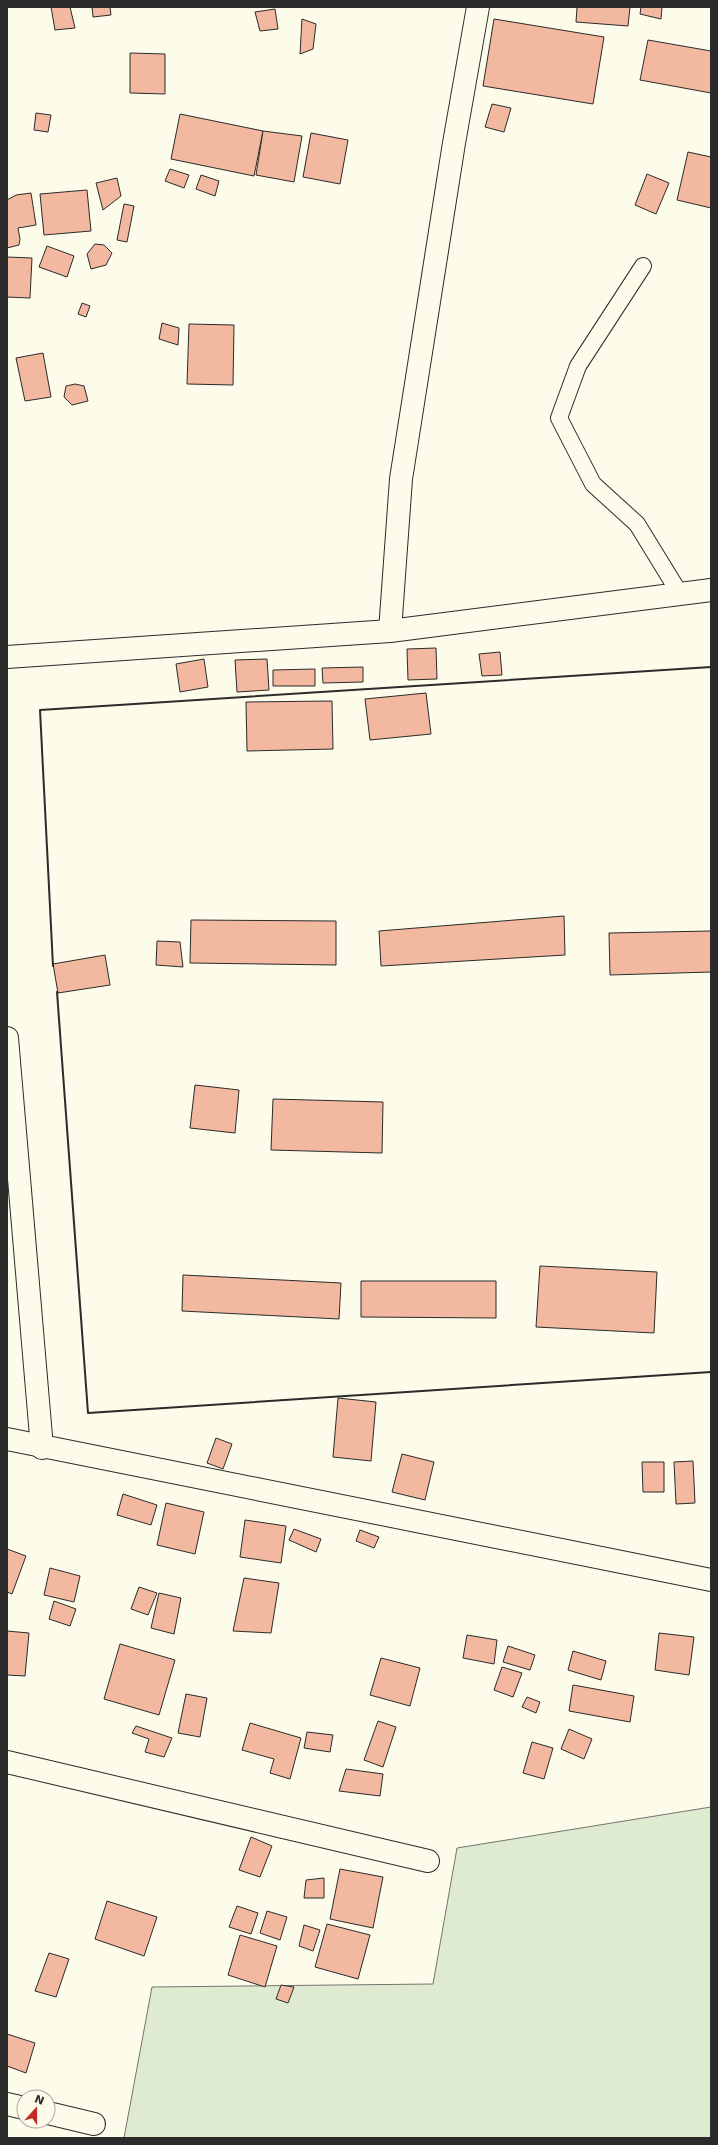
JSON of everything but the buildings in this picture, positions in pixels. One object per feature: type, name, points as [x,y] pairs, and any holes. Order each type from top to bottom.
[{"type":"main road","points":[[390,631],[401,479],[452,151],[478,7]]},
{"type":"main road","points":[[7,657],[390,631],[711,590]]},
{"type":"main road","points":[[7,1038],[42,1448]]},
{"type":"main road","points":[[7,1439],[42,1448],[711,1580]]},
{"type":"main road","points":[[7,1762],[428,1861]]},
{"type":"main road","points":[[56,2115],[94,2124]]},
{"type":"lane","points":[[643,266],[578,366],[559,418],[592,484],[637,524],[680,594]]},
{"type":"green space","points":[[711,1807],[711,2138],[124,2138],[152,1987],[433,1984],[457,1848]]},
{"type":"wall","points":[[53,966],[40,710],[711,667]]},
{"type":"wall","points":[[57,992],[88,1413],[711,1372]]}]
